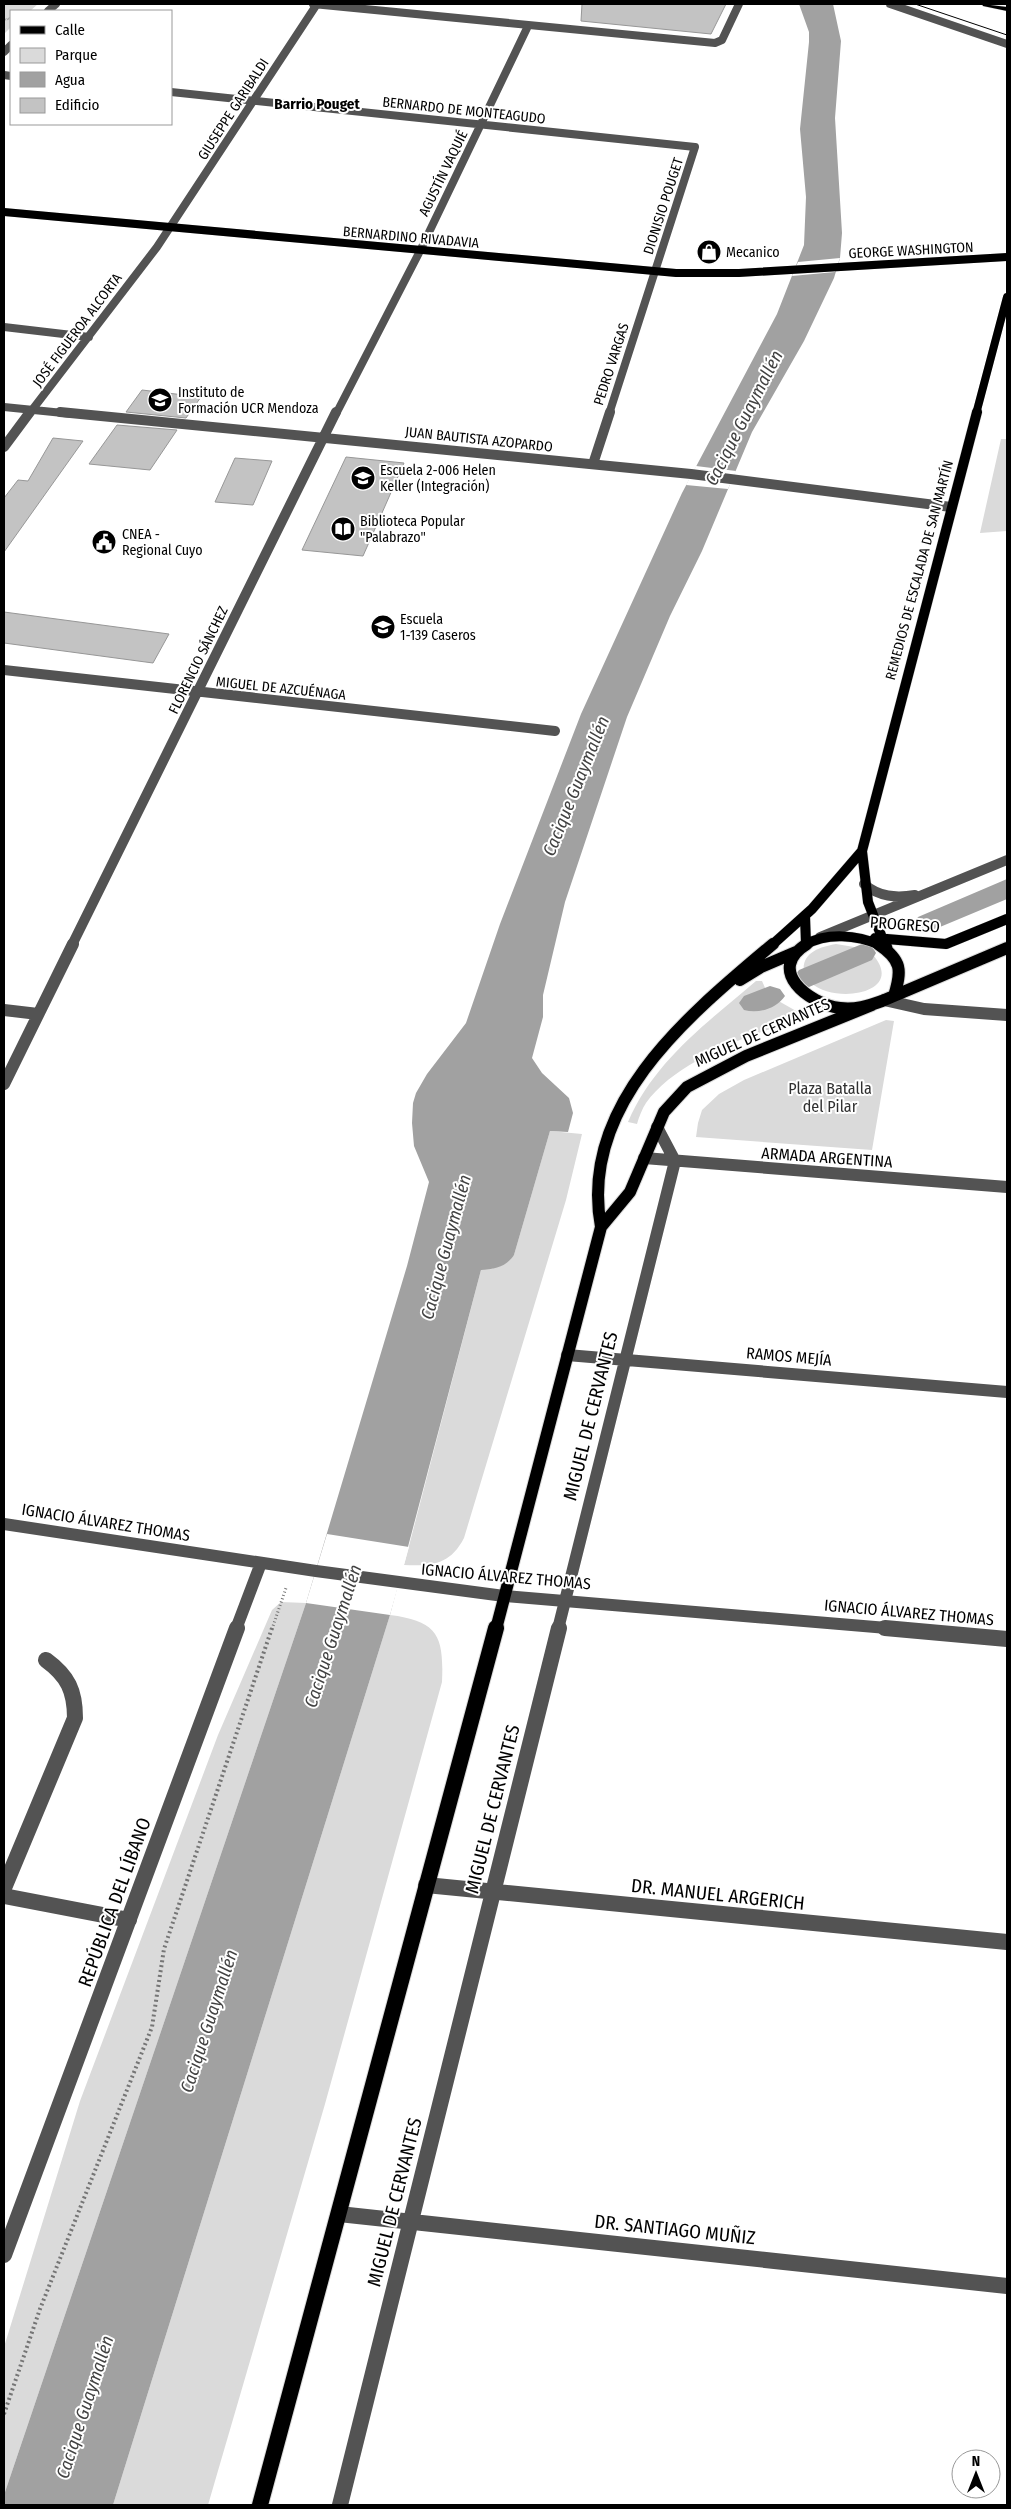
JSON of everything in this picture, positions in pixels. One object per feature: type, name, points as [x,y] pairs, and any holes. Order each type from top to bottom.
[{"type":"highway","points":[[986,4],[1007,9]]},
{"type":"main road","name":"BERNARDINO RIVADAVIA","points":[[4,212],[655,272],[718,274],[817,268]]},
{"type":"main road","name":"GEORGE WASHINGTON","points":[[817,268],[1007,257]]},
{"type":"main road","name":"REMEDIOS DE ESCALADA DE SAN MARTÍN","points":[[888,950],[881,939],[864,884],[862,851],[951,507],[1005,316],[1007,297]]},
{"type":"main road","name":"REMEDIOS DE ESCALADA DE SAN MARTÍN","points":[[658,1050],[704,1004],[805,916],[862,851]]},
{"type":"main road","points":[[805,916],[806,944]]},
{"type":"main road","name":"PROGRESO","points":[[856,937],[946,944],[1007,919]]},
{"type":"main road","points":[[704,1004],[761,967],[796,952],[818,938],[832,936],[856,937],[888,950],[901,967],[902,977],[889,998]]},
{"type":"main road","points":[[796,952],[790,962],[789,972],[793,983],[803,993],[827,1005],[841,1008],[872,1005],[1007,948]]},
{"type":"main road","name":"MIGUEL DE CERVANTES","points":[[260,2505],[601,1228],[630,1192],[657,1127],[671,1102],[696,1080],[746,1056],[872,1005]]},
{"type":"main road","name":"MIGUEL DE CERVANTES","points":[[601,1228],[596,1203],[596,1179],[612,1128],[629,1090],[658,1050]]},
{"type":"street","points":[[313,4],[715,43],[722,40],[739,4]]},
{"type":"street","name":"GIUSEPPE GARIBALDI","points":[[170,228],[317,4]]},
{"type":"street","points":[[890,4],[1007,44]]},
{"type":"street","name":"AGUSTÍN VAQUIÉ","points":[[420,251],[528,26]]},
{"type":"street","name":"BERNARDO DE MONTEAGUDO","points":[[172,92],[695,147]]},
{"type":"street","name":"DIONISIO POUGET","points":[[655,272],[695,147]]},
{"type":"street","name":"JOSÉ FIGUEROA ALCORTA","points":[[4,447],[170,228]]},
{"type":"street","name":"FLORENCIO SÁNCHEZ","points":[[4,1084],[323,438],[420,251]]},
{"type":"street","name":"PEDRO VARGAS","points":[[593,464],[655,272]]},
{"type":"street","points":[[4,327],[89,337]]},
{"type":"street","name":"JUAN BAUTISTA AZOPARDO","points":[[4,407],[692,474],[951,507]]},
{"type":"street","name":"MIGUEL DE AZCUÉNAGA","points":[[4,670],[197,693],[555,731]]},
{"type":"street","points":[[818,938],[935,892],[1007,860]]},
{"type":"street","points":[[864,884],[876,893],[892,896],[935,892]]},
{"type":"street","points":[[889,998],[924,1010],[1007,1015]]},
{"type":"street","points":[[4,1010],[38,1014]]},
{"type":"street","points":[[657,1127],[675,1162]]},
{"type":"street","name":"ARMADA ARGENTINA","points":[[644,1158],[675,1162],[1007,1187]]},
{"type":"street","name":"MIGUEL DE CERVANTES","points":[[340,2505],[675,1162]]},
{"type":"street","name":"RAMOS MEJÍA","points":[[567,1355],[1007,1392]]},
{"type":"street","name":"IGNACIO ÁLVAREZ THOMAS","points":[[4,1524],[293,1568],[504,1596],[1007,1639]]},
{"type":"street","name":"REPÚBLICA DEL LÍBANO","points":[[4,2255],[261,1563]]},
{"type":"street","points":[[4,1888],[75,1718],[76,1695],[65,1673],[46,1660]]},
{"type":"street","name":"DR. MANUEL ARGERICH","points":[[426,1885],[1007,1942]]},
{"type":"street","points":[[4,1896],[129,1920]]},
{"type":"street","name":"DR. SANTIAGO MUÑIZ","points":[[339,2214],[1007,2286]]},
{"type":"path","points":[[4,2414],[40,2309],[152,2027],[164,1950],[293,1568]]},
{"type":"green space","points":[[4,4],[38,4],[31,10],[10,10],[10,28],[4,34]]},
{"type":"green space","points":[[1001,439],[1007,439],[1007,531],[980,533]]},
{"type":"green space","points":[[836,944],[860,948],[804,973],[805,960],[812,952]]},
{"type":"green space","points":[[873,955],[881,968],[881,979],[874,986],[864,991],[850,994],[836,993],[822,990],[811,983]]},
{"type":"green space","points":[[756,981],[762,981],[766,990],[749,999],[760,1006],[775,999],[805,1016],[805,1018],[763,1031],[697,1061],[677,1073],[660,1087],[646,1103],[637,1124],[628,1122],[639,1100],[667,1061],[701,1028]]},
{"type":"green space","name":"Plaza Batalla del Pilar","points":[[886,1020],[894,1021],[872,1150],[696,1137],[702,1110],[719,1094],[744,1080]]},
{"type":"green space","points":[[550,1131],[582,1134],[566,1200],[464,1538],[453,1554],[446,1559],[432,1564],[404,1565],[481,1270],[492,1269],[514,1255]]},
{"type":"green space","points":[[281,1602],[306,1603],[4,2495],[4,2347],[80,2101],[218,1735],[272,1610]]},
{"type":"green space","points":[[390,1615],[419,1622],[435,1634],[441,1653],[442,1682],[325,2104],[208,2505],[113,2505]]},
{"type":"water","name":"Cacique Guaymallén","points":[[799,4],[833,4],[841,41],[835,118],[842,233],[840,258],[834,278],[804,341],[752,432],[702,551],[670,616],[627,717],[565,902],[543,995],[543,1017],[532,1058],[542,1073],[569,1098],[573,1113],[568,1132],[550,1131],[514,1255],[500,1267],[481,1270],[390,1615],[113,2505],[4,2505],[4,2495],[306,1603],[407,1266],[429,1182],[414,1146],[412,1123],[413,1103],[416,1093],[427,1074],[466,1023],[500,924],[581,714],[682,493],[777,314],[804,245],[806,197],[800,129],[809,32]]},
{"type":"pier","points":[[840,258],[835,272],[792,276],[798,262]]},
{"type":"pier","points":[[696,466],[736,471],[728,489],[686,485]]},
{"type":"pier","points":[[327,1534],[409,1547],[390,1615],[306,1603]]},
{"type":"building","points":[[582,4],[726,4],[711,34],[581,21]]},
{"type":"building","points":[[142,390],[201,397],[186,418],[126,412]]},
{"type":"building","points":[[117,425],[177,430],[150,470],[89,464]]},
{"type":"building","points":[[53,438],[83,441],[4,552],[4,498],[18,480],[28,481]]},
{"type":"building","points":[[346,457],[404,463],[363,556],[302,550]]},
{"type":"building","points":[[235,458],[272,461],[253,505],[215,502]]},
{"type":"building","points":[[4,612],[169,634],[153,663],[4,643]]},
{"type":"waterway","points":[[928,923],[1007,888]]},
{"type":"waterway","points":[[809,977],[862,953]]},
{"type":"waterway","points":[[754,1003],[770,996]]},
{"type":"tram line","points":[[915,4],[1007,35]]},
{"type":"place","name":"Mecanico","points":[[709,252]]},
{"type":"place","name":"Instituto de Formación UCR Mendoza","points":[[160,400]]},
{"type":"place","name":"Escuela 2-006 Helen Keller (Integración)","points":[[363,478]]},
{"type":"place","name":"Biblioteca Popular \"Palabrazo\"","points":[[343,529]]},
{"type":"place","name":"CNEA - Regional Cuyo","points":[[104,542]]},
{"type":"place","name":"Escuela 1-139 Caseros","points":[[383,627]]},
{"type":"district","name":"Barrio Pouget","points":[[317,104]]}]
